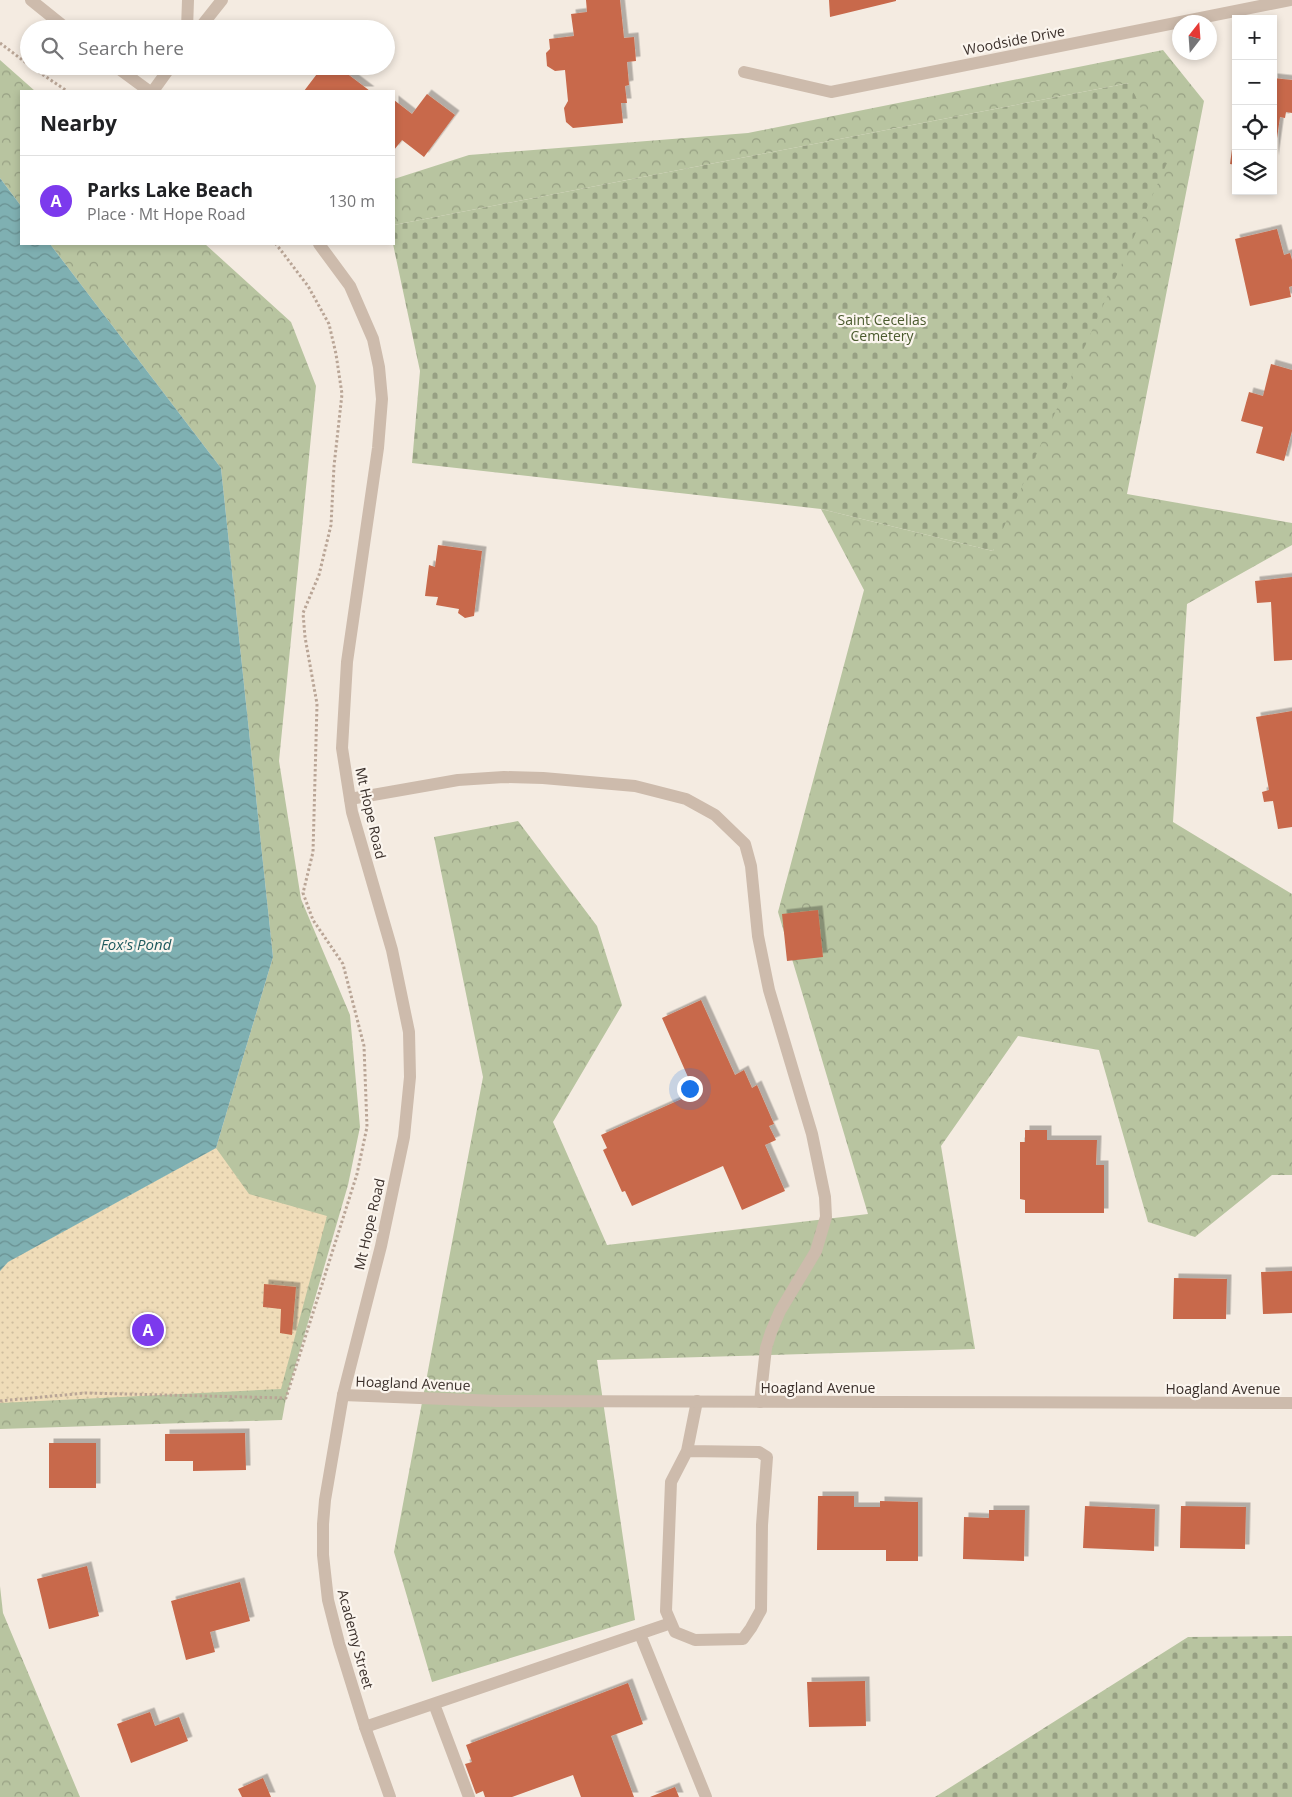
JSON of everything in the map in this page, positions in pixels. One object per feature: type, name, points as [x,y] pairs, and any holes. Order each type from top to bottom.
[{"type":"street","points":[[31,0],[57,20]]},
{"type":"street","points":[[187,20],[188,0]]},
{"type":"street","points":[[207,20],[222,0]]},
{"type":"street","name":"Woodside Drive","points":[[744,72],[831,92],[1290,0]]},
{"type":"street","points":[[129,75],[150,90]]},
{"type":"street","points":[[152,90],[164,75]]},
{"type":"street","name":"Mt Hope Road","points":[[319,245],[350,286],[373,339],[379,367],[382,400],[378,448],[347,662],[342,748],[350,799],[392,950],[409,1032],[410,1077],[402,1146],[381,1246],[343,1395]]},
{"type":"street","points":[[350,799],[458,780],[504,777],[543,778],[635,786],[686,799],[715,815],[745,844],[751,866],[758,936],[768,990],[812,1134],[825,1196],[826,1217],[816,1251],[780,1311],[771,1332],[766,1348],[760,1402]]},
{"type":"street","name":"Hoagland Avenue","points":[[343,1395],[496,1401],[1292,1403]]},
{"type":"street","name":"Academy Street","points":[[343,1395],[325,1500],[323,1524],[323,1555],[328,1600],[365,1727],[390,1797]]},
{"type":"street","points":[[687,1451],[759,1452],[767,1457],[762,1525],[761,1610],[743,1639],[694,1640],[675,1632],[666,1611],[671,1482],[687,1451],[697,1402]]},
{"type":"street","points":[[365,1727],[671,1623]]},
{"type":"street","points":[[640,1634],[706,1797]]},
{"type":"street","points":[[434,1704],[469,1797]]},
{"type":"path","points":[[0,43],[20,58]]},
{"type":"path","points":[[43,75],[66,90]]},
{"type":"path","points":[[0,1401],[85,1393],[286,1398],[357,1174],[367,1128]]},
{"type":"green space","points":[[1163,50],[1204,101],[1127,494],[1292,523],[1292,545],[1187,604],[1173,822],[1292,894],[1292,1175],[1272,1175],[1195,1237],[1148,1222],[1099,1050],[1018,1036],[941,1146],[975,1349],[597,1360],[635,1620],[432,1682],[394,1552],[483,1077],[434,837],[518,821],[597,926],[622,1005],[553,1122],[607,1245],[868,1214],[778,912],[864,590],[821,509],[993,551],[1129,83],[395,225],[395,179],[469,155],[748,133]]},
{"type":"green space","points":[[0,60],[34,90],[20,90],[20,205],[0,178]]},
{"type":"green space","name":"Saint Cecelias Cemetery","points":[[1129,83],[1167,163],[993,551],[821,509],[412,463],[420,371],[393,245],[395,245],[395,225]]},
{"type":"green space","points":[[51,245],[206,245],[291,322],[316,386],[279,761],[301,899],[350,1015],[360,1127],[348,1185],[286,1398],[282,1420],[0,1429],[0,1271],[8,1262],[216,1148],[273,957],[221,468]]},
{"type":"green space","points":[[0,1586],[3,1613],[80,1797],[0,1797]]},
{"type":"green space","points":[[1292,1636],[1292,1797],[935,1797],[1188,1637]]},
{"type":"sand","points":[[216,1148],[249,1194],[327,1216],[281,1389],[0,1403],[0,1271],[8,1262]]},
{"type":"water","name":"Fox's Pond","points":[[0,178],[20,205],[20,245],[51,245],[221,468],[273,957],[216,1148],[8,1262],[0,1271]]},
{"type":"building","points":[[586,0],[620,0],[624,38],[634,37],[636,61],[627,62],[629,85],[625,86],[627,103],[621,103],[623,123],[573,128],[566,122],[564,108],[568,101],[565,70],[555,71],[547,66],[546,53],[550,49],[549,39],[574,36],[571,14],[587,12]]},
{"type":"building","points":[[829,0],[896,0],[896,1],[830,17]]},
{"type":"building","points":[[316,75],[349,75],[369,90],[305,90]]},
{"type":"building","points":[[1277,78],[1292,80],[1292,113],[1286,112],[1285,118],[1280,117],[1277,138]]},
{"type":"building","points":[[427,94],[455,115],[424,157],[402,140],[395,149],[395,101],[412,114]]},
{"type":"building","points":[[1277,229],[1284,255],[1290,253],[1292,260],[1292,286],[1289,287],[1291,297],[1250,306],[1235,239]]},
{"type":"building","points":[[1271,364],[1292,370],[1292,431],[1284,461],[1256,453],[1263,427],[1241,421],[1249,392],[1263,396]]},
{"type":"building","points":[[438,545],[482,551],[474,616],[465,618],[458,613],[459,609],[436,605],[438,597],[425,596],[429,565],[435,567]]},
{"type":"building","points":[[1292,577],[1292,660],[1274,661],[1271,602],[1257,603],[1255,581]]},
{"type":"building","points":[[1292,711],[1292,827],[1278,829],[1273,801],[1264,802],[1262,792],[1269,790],[1256,717]]},
{"type":"building","points":[[818,910],[823,957],[787,961],[782,914]]},
{"type":"building","points":[[701,1000],[735,1075],[744,1070],[752,1088],[757,1085],[774,1124],[769,1126],[776,1140],[765,1145],[785,1191],[742,1210],[723,1166],[632,1206],[625,1191],[622,1192],[603,1150],[607,1148],[601,1135],[695,1093],[662,1018]]},
{"type":"building","points":[[1025,1130],[1047,1130],[1047,1140],[1097,1140],[1096,1165],[1104,1165],[1104,1213],[1025,1213],[1025,1200],[1020,1199],[1020,1142],[1025,1142]]},
{"type":"building","points":[[1292,1271],[1292,1313],[1263,1314],[1261,1272]]},
{"type":"building","points":[[1174,1278],[1227,1279],[1226,1319],[1173,1319]]},
{"type":"building","points":[[264,1284],[296,1287],[292,1335],[280,1333],[281,1309],[263,1307]]},
{"type":"building","points":[[245,1433],[246,1470],[193,1471],[193,1461],[165,1461],[165,1434]]},
{"type":"building","points":[[49,1443],[96,1443],[96,1488],[49,1488]]},
{"type":"building","points":[[818,1496],[854,1496],[854,1507],[880,1507],[880,1501],[918,1502],[918,1561],[886,1561],[886,1550],[817,1550]]},
{"type":"building","points":[[1085,1506],[1155,1509],[1154,1551],[1083,1548]]},
{"type":"building","points":[[1181,1506],[1246,1507],[1245,1549],[1180,1548]]},
{"type":"building","points":[[989,1510],[1025,1510],[1024,1561],[963,1559],[964,1517],[989,1518]]},
{"type":"building","points":[[87,1566],[99,1616],[49,1629],[37,1579]]},
{"type":"building","points":[[240,1582],[250,1621],[210,1632],[215,1652],[186,1660],[171,1601]]},
{"type":"building","points":[[865,1681],[866,1726],[809,1727],[807,1682]]},
{"type":"building","points":[[628,1683],[643,1724],[611,1736],[634,1797],[581,1797],[573,1775],[512,1797],[485,1797],[483,1791],[476,1794],[465,1764],[472,1762],[466,1745]]},
{"type":"building","points":[[150,1712],[155,1726],[179,1717],[188,1741],[131,1763],[117,1724]]},
{"type":"building","points":[[263,1778],[271,1797],[242,1797],[238,1789]]},
{"type":"building","points":[[675,1787],[679,1797],[650,1797]]},
{"type":"place","name":"Parks Lake Beach","points":[[148,1330]]}]
